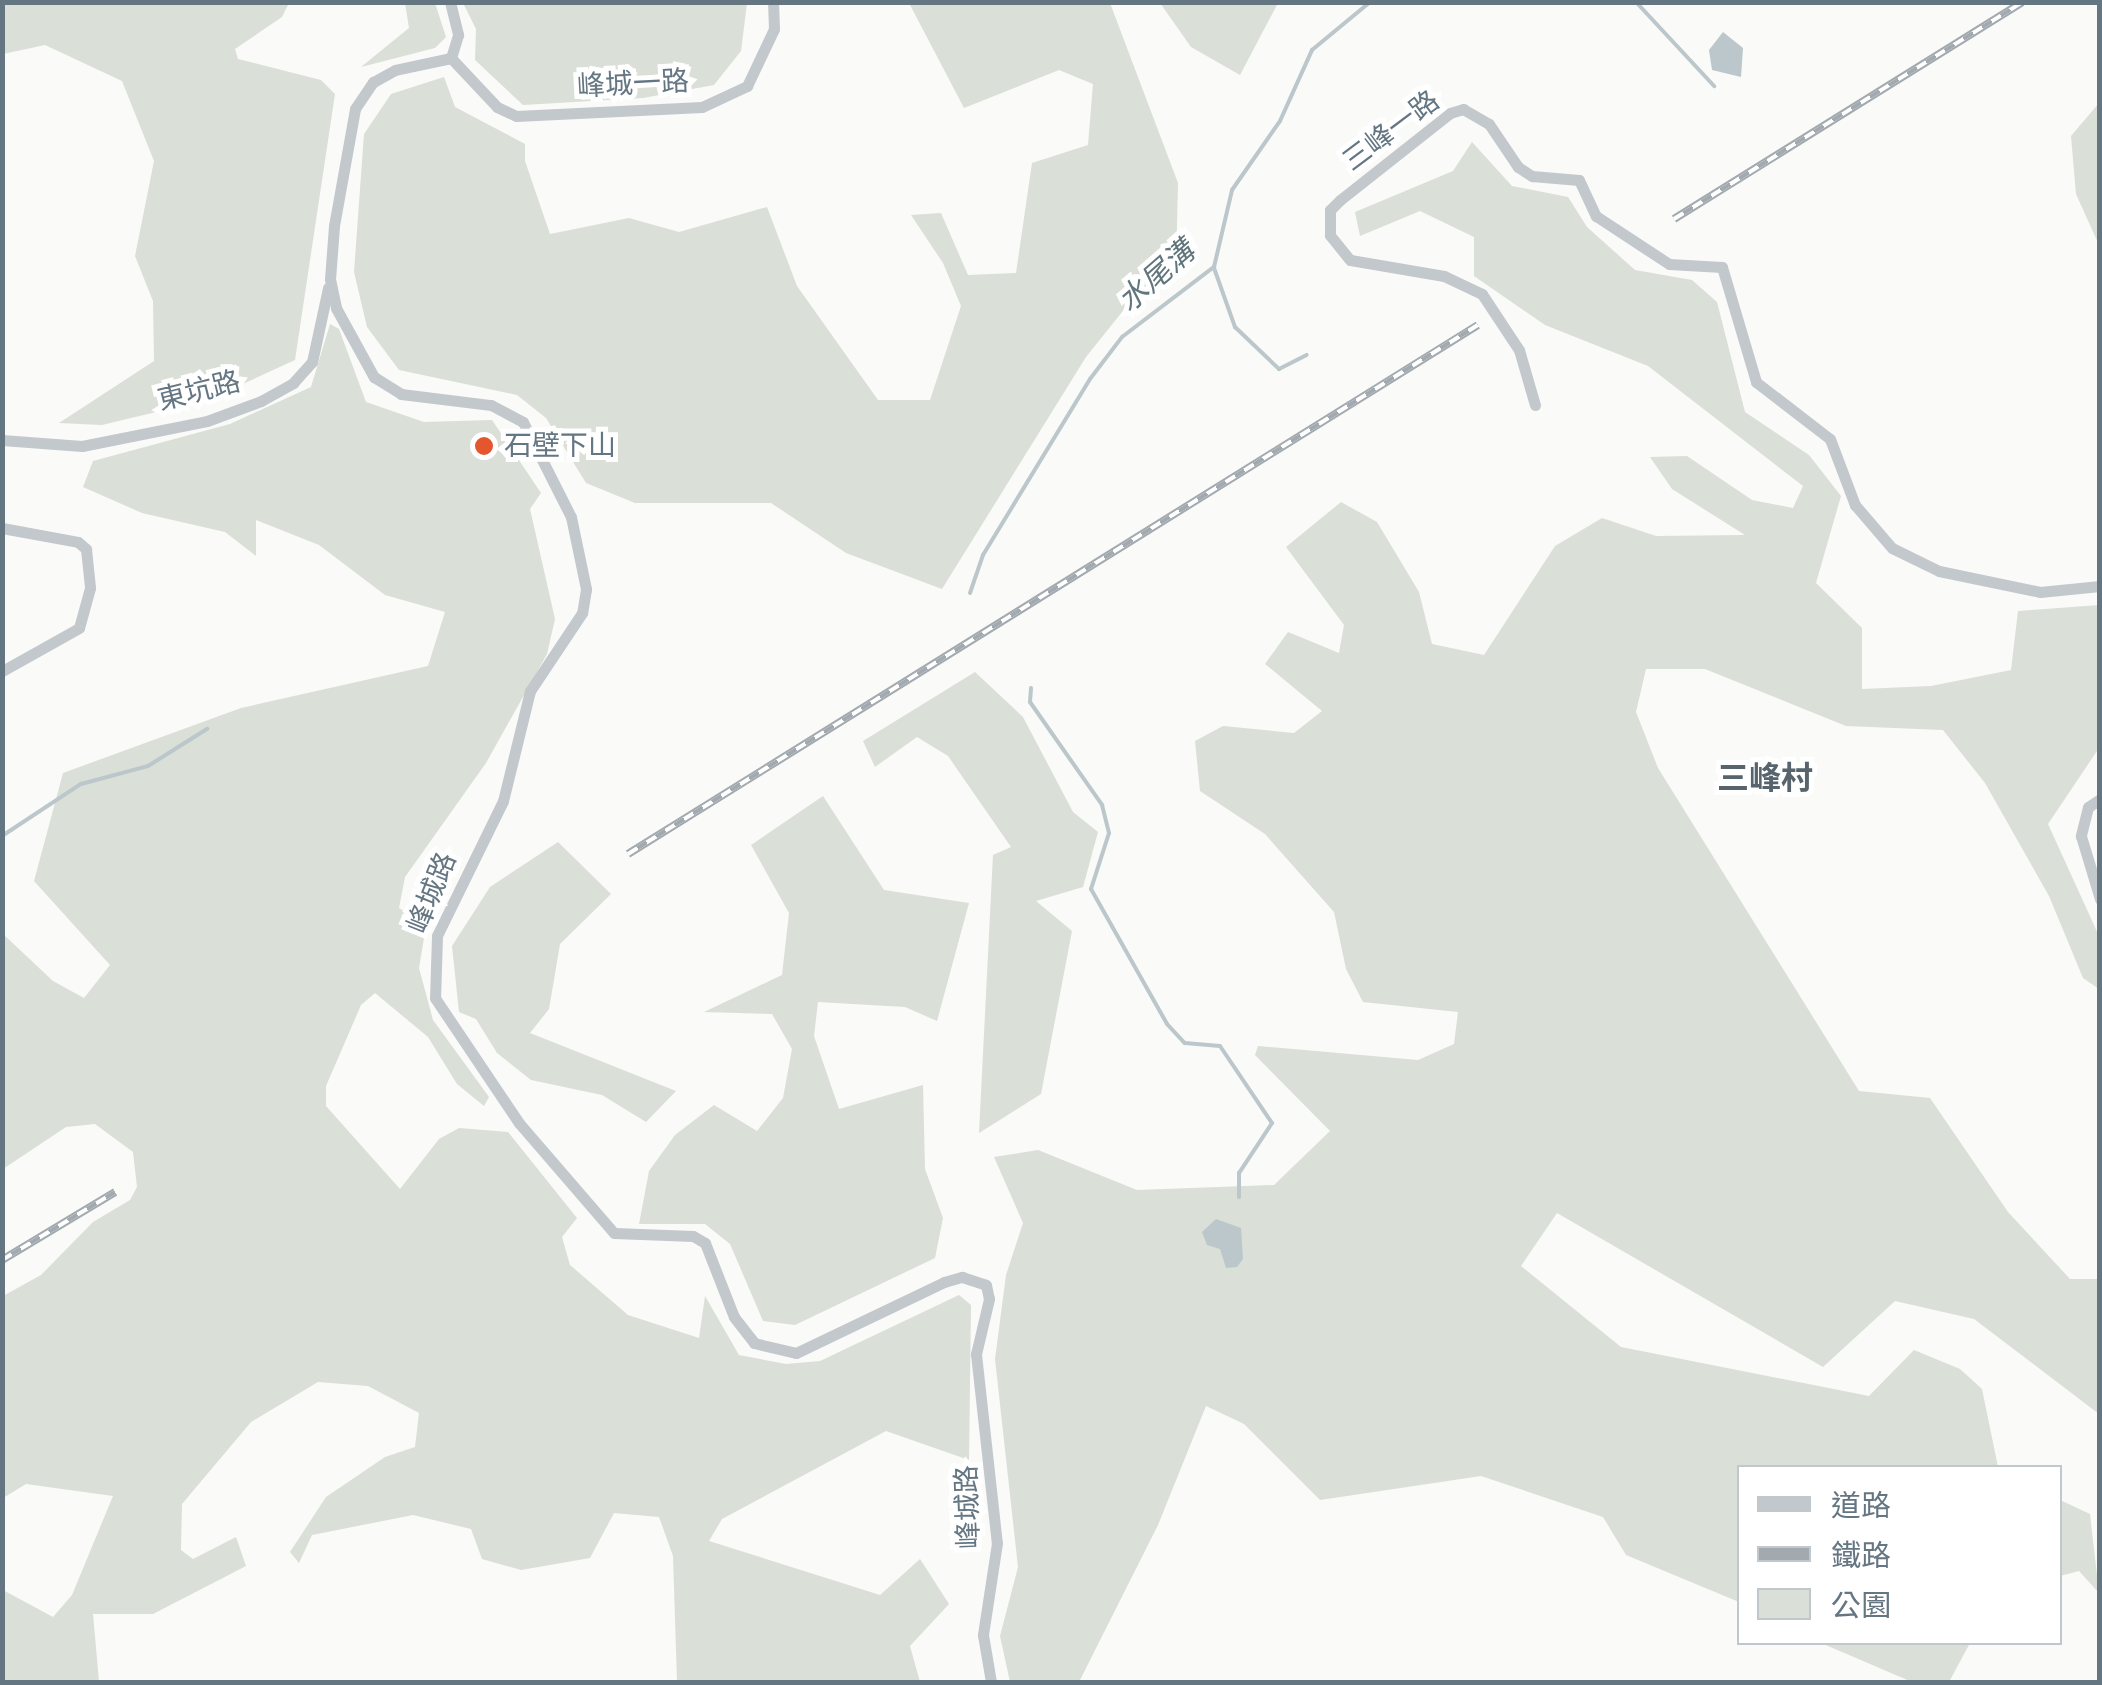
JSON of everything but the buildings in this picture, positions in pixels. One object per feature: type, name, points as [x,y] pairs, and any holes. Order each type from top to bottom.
[{"type":"street","points":[[450,2],[458,35],[451,58]]},
{"type":"street","name":"峰城一路","points":[[451,58],[497,107],[516,116],[702,107],[746,86],[774,30],[773,2]]},
{"type":"street","name":"峰城路","points":[[451,58],[395,70],[373,82],[355,109],[330,279],[336,308],[374,377],[401,394],[491,405],[523,422],[571,517],[584,561],[582,613],[530,691],[508,788],[437,936],[436,998],[519,1124],[614,1233],[693,1236],[706,1243],[734,1317],[754,1343],[796,1352],[944,1282],[962,1276],[986,1284],[989,1299],[976,1354],[997,1542],[983,1635],[991,1682]]},
{"type":"street","name":"三峰一路","points":[[1535,406],[1519,350],[1482,294],[1444,276],[1350,260],[1330,235],[1330,210],[1340,200],[1463,109],[1489,124],[1518,167],[1532,176],[1578,180],[1596,216],[1669,264],[1722,267],[1730,278],[1756,382],[1830,439],[1855,505],[1892,548],[1939,571],[2040,592],[2100,586]]},
{"type":"street","name":"東坑路","points":[[2,440],[82,446],[207,420],[261,401],[293,383],[312,362],[330,279]]},
{"type":"street","points":[[2,528],[78,542],[86,549],[90,588],[79,628],[2,670]]},
{"type":"street","points":[[2100,799],[2088,808],[2081,836],[2100,899]]},
{"type":"green space","points":[[2,3],[289,3],[282,17],[235,49],[238,59],[321,80],[335,94],[295,360],[210,399],[102,425],[59,423],[154,361],[153,301],[135,256],[154,161],[122,81],[45,45],[3,54]]},
{"type":"green space","points":[[405,3],[435,3],[446,37],[435,48],[361,67],[409,28]]},
{"type":"green space","points":[[463,3],[747,3],[741,51],[714,85],[643,98],[523,105],[475,60],[476,29]]},
{"type":"green space","points":[[909,3],[1110,3],[1178,183],[1176,266],[1130,302],[1086,357],[942,589],[846,553],[771,503],[635,503],[586,483],[546,418],[517,395],[399,370],[367,327],[354,272],[364,134],[391,94],[444,77],[455,107],[525,144],[525,161],[550,234],[629,218],[679,232],[767,207],[797,286],[878,400],[930,400],[961,306],[943,263],[911,215],[941,213],[968,275],[1016,273],[1032,163],[1088,145],[1093,84],[1059,70],[964,108]]},
{"type":"green space","points":[[1160,3],[1278,3],[1240,75],[1191,47]]},
{"type":"green space","points":[[2099,103],[2099,245],[2076,194],[2071,136]]},
{"type":"green space","points":[[1472,142],[1512,186],[1568,197],[1587,227],[1635,270],[1692,280],[1717,302],[1745,412],[1809,455],[1841,496],[1816,583],[1862,628],[1862,689],[1931,686],[2011,670],[2018,611],[2099,605],[2099,748],[2048,824],[2099,936],[2099,989],[2083,978],[2049,896],[1985,783],[1943,730],[1846,726],[1705,669],[1646,669],[1636,712],[1658,768],[1859,1091],[1930,1098],[2008,1212],[2070,1279],[2099,1279],[2099,1414],[1974,1319],[1895,1301],[1823,1367],[1557,1213],[1521,1266],[1621,1347],[1869,1396],[1914,1350],[1960,1369],[1982,1389],[1998,1465],[1737,1465],[1737,1601],[1626,1555],[1603,1517],[1481,1476],[1320,1500],[1244,1424],[1206,1406],[1158,1525],[1079,1682],[1010,1682],[1000,1636],[1018,1567],[995,1359],[1006,1275],[1023,1223],[994,1157],[1038,1150],[1137,1190],[1274,1185],[1330,1131],[1255,1055],[1258,1046],[1418,1060],[1454,1044],[1458,1012],[1363,1002],[1346,969],[1334,912],[1265,834],[1200,791],[1195,741],[1223,726],[1294,733],[1322,711],[1265,664],[1288,632],[1339,653],[1344,625],[1286,547],[1341,502],[1377,522],[1419,592],[1432,644],[1484,655],[1555,546],[1602,518],[1656,536],[1745,535],[1672,489],[1650,457],[1687,456],[1752,500],[1793,508],[1803,486],[1648,366],[1545,325],[1474,276],[1474,237],[1420,211],[1360,236],[1355,212],[1453,171]]},
{"type":"green space","points":[[330,324],[339,329],[366,402],[424,422],[492,420],[541,493],[530,509],[555,619],[547,654],[486,763],[405,877],[399,908],[426,926],[419,968],[433,1020],[489,1097],[484,1106],[457,1084],[428,1037],[375,993],[361,1005],[326,1086],[326,1106],[400,1189],[439,1139],[459,1128],[508,1132],[577,1218],[562,1237],[570,1265],[628,1315],[699,1338],[705,1296],[739,1355],[786,1364],[820,1361],[959,1295],[971,1305],[969,1460],[886,1431],[722,1519],[709,1541],[880,1595],[920,1559],[949,1604],[910,1646],[920,1682],[677,1682],[673,1556],[659,1517],[614,1513],[590,1558],[521,1570],[482,1559],[471,1529],[413,1515],[312,1535],[299,1563],[290,1552],[326,1497],[385,1457],[415,1447],[419,1413],[368,1386],[318,1382],[251,1422],[182,1504],[181,1550],[193,1559],[236,1537],[246,1566],[153,1614],[93,1614],[99,1682],[3,1682],[3,1590],[53,1617],[72,1595],[113,1496],[26,1484],[3,1498],[3,1296],[41,1275],[93,1222],[130,1200],[137,1187],[133,1152],[95,1124],[66,1127],[3,1169],[3,934],[53,981],[84,998],[110,965],[34,881],[63,773],[241,708],[428,666],[445,612],[385,595],[319,545],[256,520],[256,556],[225,532],[142,513],[83,487],[93,461],[230,424],[311,387]]},
{"type":"green space","points":[[975,672],[1023,717],[1073,812],[1098,832],[1083,887],[1036,901],[1072,931],[1041,1094],[979,1133],[993,855],[1011,847],[948,756],[917,737],[875,767],[863,741]]},
{"type":"green space","points":[[823,796],[884,890],[969,903],[937,1021],[905,1007],[818,1002],[814,1036],[839,1109],[923,1085],[925,1169],[943,1218],[935,1258],[795,1325],[763,1321],[730,1244],[705,1224],[639,1224],[649,1171],[675,1135],[714,1105],[757,1131],[783,1098],[792,1049],[772,1014],[704,1012],[782,975],[789,913],[751,845]]},
{"type":"green space","points":[[558,842],[611,894],[560,944],[549,1009],[530,1033],[676,1091],[646,1122],[602,1095],[531,1080],[497,1053],[476,1019],[459,1012],[452,946],[490,887]]},
{"type":"green space","points":[[2062,1501],[2090,1514],[2099,1593],[2079,1571],[2062,1575]]},
{"type":"green space","points":[[1826,1645],[1969,1645],[1949,1682],[1912,1682]]},
{"type":"shaded area","points":[[1723,32],[1743,48],[1741,77],[1712,70],[1709,50]]},
{"type":"shaded area","points":[[1216,1219],[1241,1228],[1243,1259],[1237,1267],[1226,1268],[1220,1249],[1207,1245],[1202,1232]]},
{"type":"waterway","name":"水尾溝","points":[[970,593],[983,555],[1090,379],[1122,337],[1214,267],[1232,190],[1280,121],[1312,50],[1370,2]]},
{"type":"waterway","points":[[1636,2],[1714,86]]},
{"type":"waterway","points":[[1214,268],[1235,327],[1279,369],[1307,355]]},
{"type":"waterway","name":"水尾溝","points":[[1031,688],[1030,702],[1102,805],[1109,833],[1091,889],[1167,1024],[1185,1043],[1220,1046],[1272,1123],[1239,1173],[1239,1197]]},
{"type":"waterway","points":[[2,836],[81,784],[148,766],[207,729]]},
{"type":"railway","points":[[1674,219],[2022,2]]},
{"type":"railway","points":[[628,854],[1478,325]]},
{"type":"railway","points":[[2,1260],[115,1192]]},
{"type":"place","name":"石壁下山","points":[[484,446]]},
{"type":"district","name":"三峰村","points":[[1765,779]]}]
